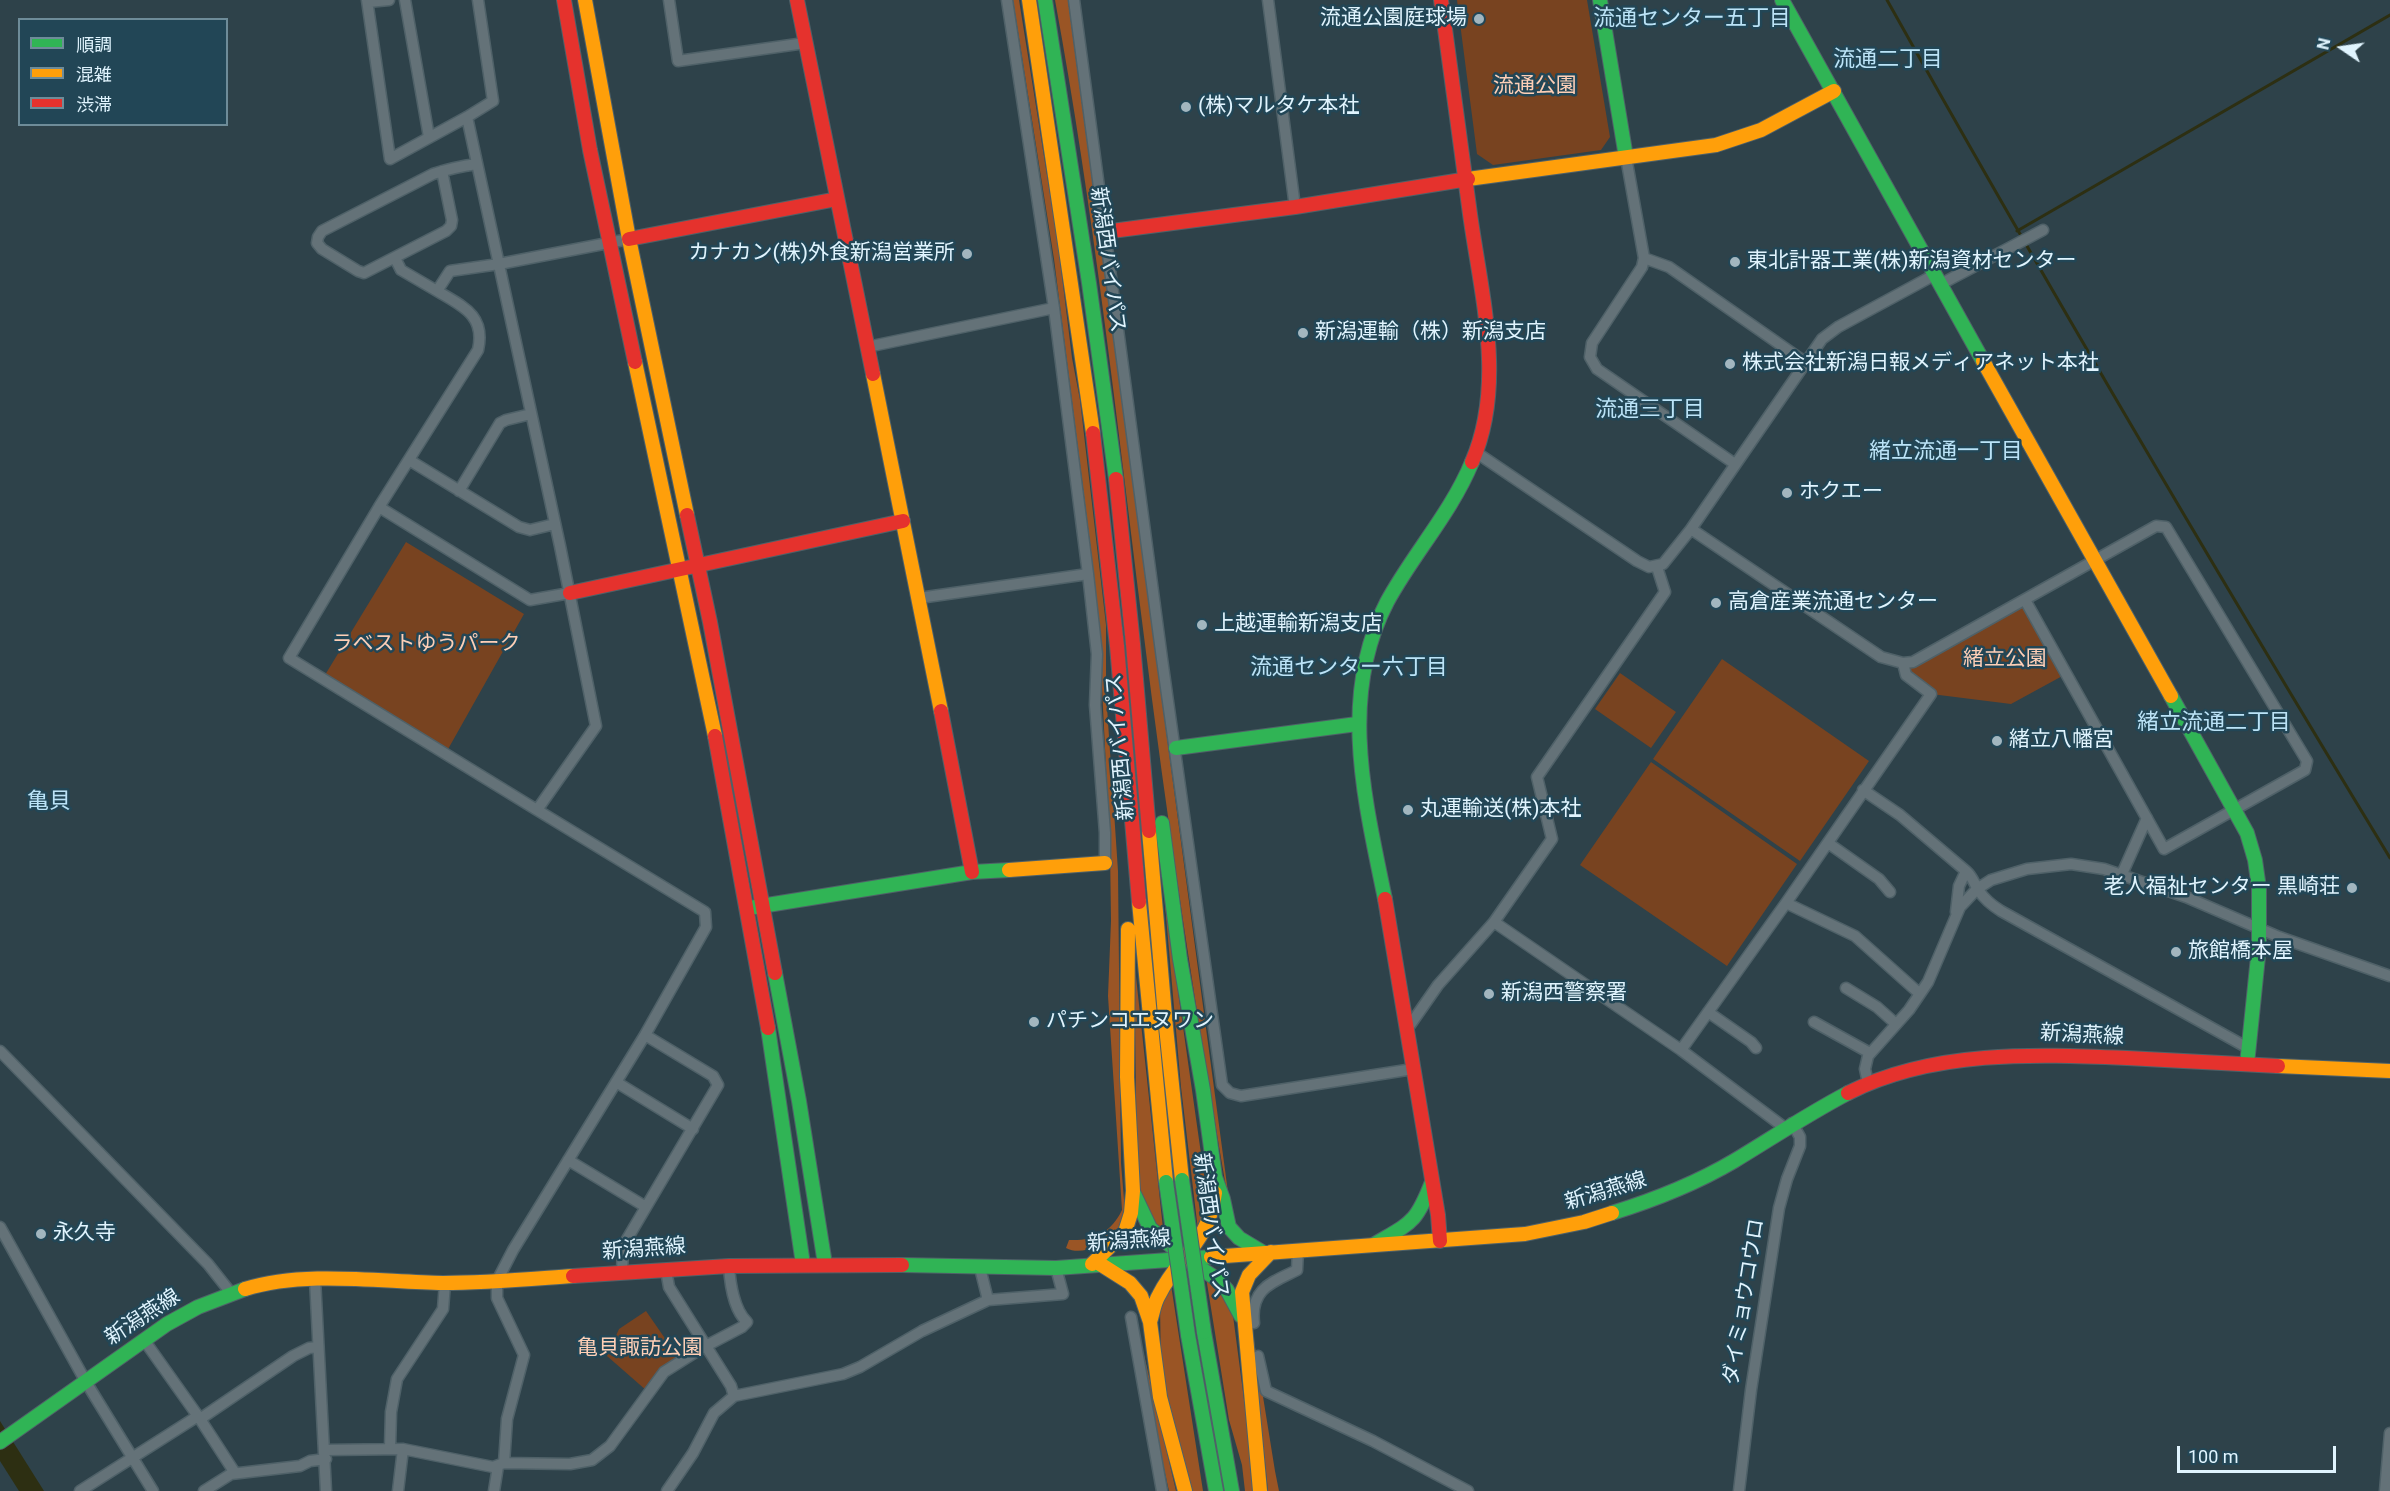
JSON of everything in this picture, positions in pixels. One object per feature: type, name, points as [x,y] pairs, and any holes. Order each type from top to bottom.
[{"type":"main road","points":[[564,0],[609,243],[680,568],[746,908],[782,1107],[803,1264]]},
{"type":"main road","points":[[585,0],[629,239],[697,564],[764,906],[825,1264]]},
{"type":"main road","points":[[797,0],[919,598],[972,872]]},
{"type":"main road","name":"新潟西バイパス","points":[[1029,0],[1067,240],[1100,483],[1119,663],[1147,1006],[1166,1182],[1188,1335],[1216,1491]]},
{"type":"main road","name":"新潟西バイパス","points":[[1045,0],[1081,226],[1108,425],[1134,660],[1163,1005],[1182,1180],[1204,1332],[1232,1491]]},
{"type":"main road","points":[[1440,1241],[1408,1028],[1366,796],[1357,724],[1362,672],[1374,629],[1384,606],[1457,494],[1477,453],[1487,413],[1490,368],[1442,0]]},
{"type":"main road","points":[[1600,0],[1626,157]]},
{"type":"main road","points":[[1782,0],[2247,833],[2258,868],[2261,903],[2247,1064]]},
{"type":"main road","points":[[1104,232],[1295,207],[1466,179],[1716,145],[1777,123],[1834,91]]},
{"type":"main road","points":[[629,239],[837,200]]},
{"type":"main road","points":[[570,593],[903,521]]},
{"type":"main road","points":[[1134,660],[1162,818],[1180,959],[1203,1090],[1215,1177],[1215,1200],[1210,1222],[1186,1259],[1161,1291],[1150,1322]]},
{"type":"main road","points":[[1119,663],[1129,980],[1127,1077],[1133,1191],[1131,1213],[1125,1232],[1096,1264],[1136,1288],[1150,1322],[1160,1397],[1185,1491]]},
{"type":"main road","points":[[1176,748],[1357,724]]},
{"type":"main road","points":[[746,908],[972,872],[1105,863]]},
{"type":"main road","name":"新潟燕線","points":[[0,1442],[144,1340],[198,1307],[263,1283],[315,1279],[445,1283],[729,1266],[803,1264],[1056,1268],[1525,1234],[1584,1222],[1627,1210],[1687,1185],[1732,1162],[1789,1125],[1868,1083],[1906,1071],[1964,1060],[2027,1054],[2390,1071]]},
{"type":"main road","points":[[1215,1177],[1223,1200],[1228,1227],[1239,1238],[1267,1252],[1245,1281],[1242,1292],[1260,1491]]},
{"type":"main road","points":[[1375,1244],[1412,1223],[1421,1210],[1432,1182]]},
{"type":"main road","points":[[1133,1191],[1150,1228],[1186,1259],[1212,1275],[1223,1285],[1244,1322]]},
{"type":"street","points":[[388,0],[368,1],[390,159],[467,117],[493,100],[478,0]]},
{"type":"street","points":[[405,0],[429,137]]},
{"type":"street","points":[[669,0],[678,61],[805,43]]},
{"type":"street","points":[[1007,0],[1054,308],[1088,574],[1097,654],[1095,705],[1105,833],[1105,863]]},
{"type":"street","points":[[1074,0],[1161,659],[1176,748],[1221,1078],[1225,1089],[1235,1096],[1241,1096],[1413,1069]]},
{"type":"street","points":[[1268,0],[1295,207]]},
{"type":"street","points":[[467,117],[570,593],[596,726],[537,810]]},
{"type":"street","points":[[1626,157],[1644,258],[1639,276],[1592,343],[1590,357],[1592,363],[1735,464]]},
{"type":"street","points":[[442,171],[452,220],[451,226],[446,231],[364,273],[358,272],[322,249],[317,243],[322,231],[442,171],[477,164]]},
{"type":"street","points":[[1477,453],[1637,561],[1649,567],[1657,567],[1669,559],[1691,529],[1822,339],[1838,327],[2016,245],[2041,231]]},
{"type":"street","points":[[437,291],[450,271],[629,239]]},
{"type":"street","points":[[395,258],[401,270],[469,310],[476,319],[480,340],[478,350],[379,507],[289,658],[705,912],[706,927],[645,1035],[513,1250],[497,1281],[497,1298],[524,1354],[507,1419],[501,1464],[494,1491]]},
{"type":"street","points":[[1644,258],[1670,267],[1805,362]]},
{"type":"street","points":[[867,347],[1054,308]]},
{"type":"street","points":[[459,491],[500,423],[531,414]]},
{"type":"street","points":[[409,460],[525,530],[555,524]]},
{"type":"street","points":[[379,507],[530,600],[570,593]]},
{"type":"street","points":[[1691,529],[1881,657],[1902,663],[1913,662],[2156,526],[2166,527],[2307,761],[2306,770],[2163,849],[2025,600]]},
{"type":"street","points":[[1408,1028],[1438,985],[1494,922],[1552,839],[1538,777],[1665,592],[1657,567]]},
{"type":"street","points":[[919,598],[1088,574]]},
{"type":"street","points":[[1681,1050],[1931,694],[1906,675],[1902,663]]},
{"type":"street","points":[[1863,790],[1900,816],[1973,877],[1977,889],[1986,900],[2001,911],[2248,1048]]},
{"type":"street","points":[[2121,874],[2147,818]]},
{"type":"street","points":[[1828,843],[1879,879],[1890,892]]},
{"type":"street","points":[[1868,1083],[1865,1068],[1870,1053],[1920,994],[1960,907],[1977,889],[2002,875],[2039,867],[2088,865],[2121,874],[2279,936],[2390,976]]},
{"type":"street","points":[[1955,917],[1959,886],[1966,871]]},
{"type":"street","points":[[1786,903],[1856,936],[1920,994]]},
{"type":"street","points":[[1494,922],[1789,1125]]},
{"type":"street","points":[[1846,988],[1877,1007],[1896,1024]]},
{"type":"street","points":[[1708,1012],[1756,1048]]},
{"type":"street","points":[[1814,1022],[1870,1053]]},
{"type":"street","points":[[622,1273],[621,1250],[718,1085],[716,1080],[645,1035]]},
{"type":"street","points":[[0,1051],[208,1264],[231,1293]]},
{"type":"street","points":[[616,1082],[693,1129]]},
{"type":"street","name":"ダイミョウコウロ","points":[[1739,1491],[1751,1390],[1778,1214],[1787,1179],[1800,1146],[1800,1137],[1789,1125]]},
{"type":"street","points":[[568,1160],[646,1207]]},
{"type":"street","points":[[0,1228],[86,1382],[153,1491]]},
{"type":"street","points":[[1298,1250],[1297,1270],[1271,1281],[1256,1303],[1253,1314],[1259,1366],[1266,1390],[1373,1441],[1468,1491]]},
{"type":"street","points":[[204,1491],[235,1473],[300,1466],[326,1455],[390,1448],[462,1462],[570,1464],[592,1460],[610,1446],[658,1378],[681,1360],[742,1327],[747,1322],[741,1315],[730,1284],[729,1266]]},
{"type":"street","points":[[980,1268],[988,1300]]},
{"type":"street","points":[[667,1491],[693,1453],[714,1413],[734,1396],[843,1374],[879,1357],[922,1331],[988,1300],[1063,1294],[1056,1268]]},
{"type":"street","points":[[666,1270],[669,1287],[731,1386],[734,1396]]},
{"type":"street","points":[[315,1279],[327,1491]]},
{"type":"street","points":[[390,1448],[391,1412],[397,1379],[443,1309],[445,1283]]},
{"type":"street","points":[[1131,1317],[1162,1491]]},
{"type":"street","points":[[144,1340],[235,1473]]},
{"type":"street","points":[[80,1491],[199,1418],[293,1356],[309,1348],[318,1347]]},
{"type":"street","points":[[2385,1491],[2390,1433]]},
{"type":"street","points":[[399,1491],[403,1449]]},
{"type":"green space","name":"流通公園","points":[[1457,0],[1587,0],[1610,137],[1601,150],[1493,165],[1477,154]]},
{"type":"green space","name":"ラベストゆうパーク","points":[[406,542],[524,614],[447,751],[325,675]]},
{"type":"green space","name":"緒立公園","points":[[2026,601],[2066,674],[2011,704],[1931,694],[1906,675],[1903,663]]},
{"type":"green space","points":[[1722,659],[1869,761],[1800,861],[1653,759]]},
{"type":"green space","points":[[1620,673],[1676,712],[1651,748],[1595,709]]},
{"type":"green space","points":[[1651,762],[1797,864],[1727,966],[1580,865]]},
{"type":"green space","name":"亀貝諏訪公園","points":[[646,1311],[680,1360],[647,1391],[607,1356],[619,1329]]},
{"type":"shaded area","points":[[1013,0],[1019,0],[1058,244],[1072,358],[1080,400],[1106,625],[1106,692],[1118,871],[1121,1163],[1125,1212],[1115,1239],[1091,1249],[1078,1251],[1066,1248],[1069,1240],[1086,1239],[1101,1234],[1113,1225],[1122,1210],[1108,996],[1111,921],[1110,848],[1100,648],[1091,551],[1054,259]]},
{"type":"shaded area","points":[[1055,0],[1068,0],[1232,1222],[1172,847],[1092,232]]},
{"type":"shaded area","points":[[1164,893],[1208,1203],[1198,1230],[1181,1087]]},
{"type":"shaded area","points":[[1134,958],[1164,1238],[1142,1208],[1137,1166]]},
{"type":"shaded area","points":[[1206,1277],[1232,1308],[1256,1491],[1245,1491],[1242,1465],[1229,1420]]},
{"type":"shaded area","points":[[1171,1285],[1203,1491],[1190,1491],[1161,1374],[1160,1303]]},
{"type":"shaded area","points":[[1250,1316],[1275,1471],[1279,1491],[1268,1491]]},
{"type":"shaded area","points":[[1142,1353],[1144,1355],[1176,1491],[1169,1491]]},
{"type":"shaded area","points":[[0,1421],[44,1491],[19,1491],[0,1461]]},
{"type":"waterway","points":[[1887,0],[2135,431],[2390,858]]},
{"type":"waterway","points":[[2017,231],[2390,15]]},
{"type":"traffic: fast","points":[[1045,0],[1089,283],[1116,479]]},
{"type":"traffic: fast","points":[[1600,0],[1626,157]]},
{"type":"traffic: fast","points":[[1782,0],[1983,361]]},
{"type":"traffic: fast","points":[[1385,899],[1370,824],[1360,749],[1363,674],[1372,638],[1387,602],[1454,499],[1472,462]]},
{"type":"traffic: fast","points":[[2171,696],[2247,833],[2255,860],[2259,888],[2259,947],[2247,1064]]},
{"type":"traffic: fast","points":[[1176,748],[1357,724]]},
{"type":"traffic: fast","points":[[1162,823],[1180,959],[1203,1090],[1215,1177],[1229,1227],[1239,1238],[1264,1253]]},
{"type":"traffic: fast","points":[[755,907],[972,872],[1009,870]]},
{"type":"traffic: fast","points":[[775,973],[799,1101],[825,1264]]},
{"type":"traffic: fast","points":[[768,1028],[803,1264]]},
{"type":"traffic: fast","points":[[1612,1213],[1659,1197],[1704,1177],[1848,1093]]},
{"type":"traffic: fast","points":[[1182,1180],[1204,1332]]},
{"type":"traffic: fast","points":[[1166,1182],[1188,1335]]},
{"type":"traffic: fast","points":[[1375,1244],[1405,1226],[1417,1214],[1432,1182]]},
{"type":"traffic: fast","points":[[1134,1194],[1150,1228],[1186,1259],[1217,1279],[1227,1290],[1241,1316]]},
{"type":"traffic: fast","points":[[902,1265],[1056,1268],[1211,1257]]},
{"type":"traffic: fast","points":[[0,1442],[167,1324],[198,1307],[245,1289]]},
{"type":"traffic: fast","points":[[1204,1332],[1232,1491]]},
{"type":"traffic: fast","points":[[1188,1335],[1216,1491]]},
{"type":"traffic: slow","points":[[585,0],[629,239],[687,515]]},
{"type":"traffic: slow","points":[[1029,0],[1093,433]]},
{"type":"traffic: slow","points":[[1468,179],[1716,145],[1761,130],[1834,91]]},
{"type":"traffic: slow","points":[[1983,361],[2171,696]]},
{"type":"traffic: slow","points":[[635,362],[715,736]]},
{"type":"traffic: slow","points":[[873,374],[941,711]]},
{"type":"traffic: slow","points":[[1149,831],[1182,1180]]},
{"type":"traffic: slow","points":[[1009,870],[1105,863]]},
{"type":"traffic: slow","points":[[1139,902],[1166,1182]]},
{"type":"traffic: slow","points":[[1092,1264],[1125,1232],[1131,1213],[1133,1191],[1127,1077],[1128,929]]},
{"type":"traffic: slow","points":[[2278,1066],[2390,1071]]},
{"type":"traffic: slow","points":[[1150,1322],[1156,1301],[1167,1281],[1207,1224],[1215,1193]]},
{"type":"traffic: slow","points":[[1211,1257],[1525,1234],[1584,1222],[1612,1213]]},
{"type":"traffic: slow","points":[[1260,1491],[1242,1292],[1249,1275],[1271,1252]]},
{"type":"traffic: slow","points":[[1100,1264],[1130,1283],[1141,1296],[1150,1322],[1160,1397],[1185,1491]]},
{"type":"traffic: slow","points":[[245,1289],[268,1283],[318,1278],[443,1283],[573,1276]]},
{"type":"traffic: jam","points":[[564,0],[590,150],[635,362]]},
{"type":"traffic: jam","points":[[797,0],[873,374]]},
{"type":"traffic: jam","points":[[1441,0],[1488,339],[1488,402],[1482,432],[1472,462]]},
{"type":"traffic: jam","points":[[1104,232],[1295,207],[1468,179]]},
{"type":"traffic: jam","points":[[629,239],[837,199]]},
{"type":"traffic: jam","points":[[1093,433],[1117,646],[1139,902]]},
{"type":"traffic: jam","points":[[1116,479],[1149,831]]},
{"type":"traffic: jam","points":[[687,515],[710,622],[775,973]]},
{"type":"traffic: jam","points":[[570,593],[903,521]]},
{"type":"traffic: jam","points":[[941,711],[972,872]]},
{"type":"traffic: jam","points":[[715,736],[768,1028]]},
{"type":"traffic: jam","points":[[1385,899],[1438,1215],[1440,1241]]},
{"type":"traffic: jam","points":[[1848,1093],[1881,1079],[1914,1069],[1984,1058],[2056,1056],[2278,1066]]},
{"type":"traffic: jam","points":[[573,1276],[729,1266],[902,1265]]},
{"type":"place","name":"流通公園庭球場","points":[[1479,19]]},
{"type":"place","name":"(株)マルタケ本社","points":[[1186,107]]},
{"type":"place","name":"カナカン(株)外食新潟営業所","points":[[967,254]]},
{"type":"place","name":"東北計器工業(株)新潟資材センター","points":[[1735,262]]},
{"type":"place","name":"新潟運輸（株）新潟支店","points":[[1303,333]]},
{"type":"place","name":"株式会社新潟日報メディアネット本社","points":[[1730,364]]},
{"type":"place","name":"ホクエー","points":[[1787,493]]},
{"type":"place","name":"高倉産業流通センター","points":[[1716,603]]},
{"type":"place","name":"上越運輸新潟支店","points":[[1202,625]]},
{"type":"place","name":"緒立八幡宮","points":[[1997,741]]},
{"type":"place","name":"丸運輸送(株)本社","points":[[1408,810]]},
{"type":"place","name":"老人福祉センター 黒崎荘","points":[[2352,888]]},
{"type":"place","name":"旅館橋本屋","points":[[2176,952]]},
{"type":"place","name":"新潟西警察署","points":[[1489,994]]},
{"type":"place","name":"パチンコエヌワン","points":[[1034,1022]]},
{"type":"place","name":"永久寺","points":[[41,1234]]},
{"type":"district","name":"流通センター五丁目","points":[[1692,19]]},
{"type":"district","name":"流通二丁目","points":[[1888,60]]},
{"type":"district","name":"流通三丁目","points":[[1650,410]]},
{"type":"district","name":"緒立流通一丁目","points":[[1946,452]]},
{"type":"district","name":"流通センター六丁目","points":[[1349,668]]},
{"type":"district","name":"緒立流通二丁目","points":[[2214,723]]},
{"type":"district","name":"亀貝","points":[[49,802]]}]
